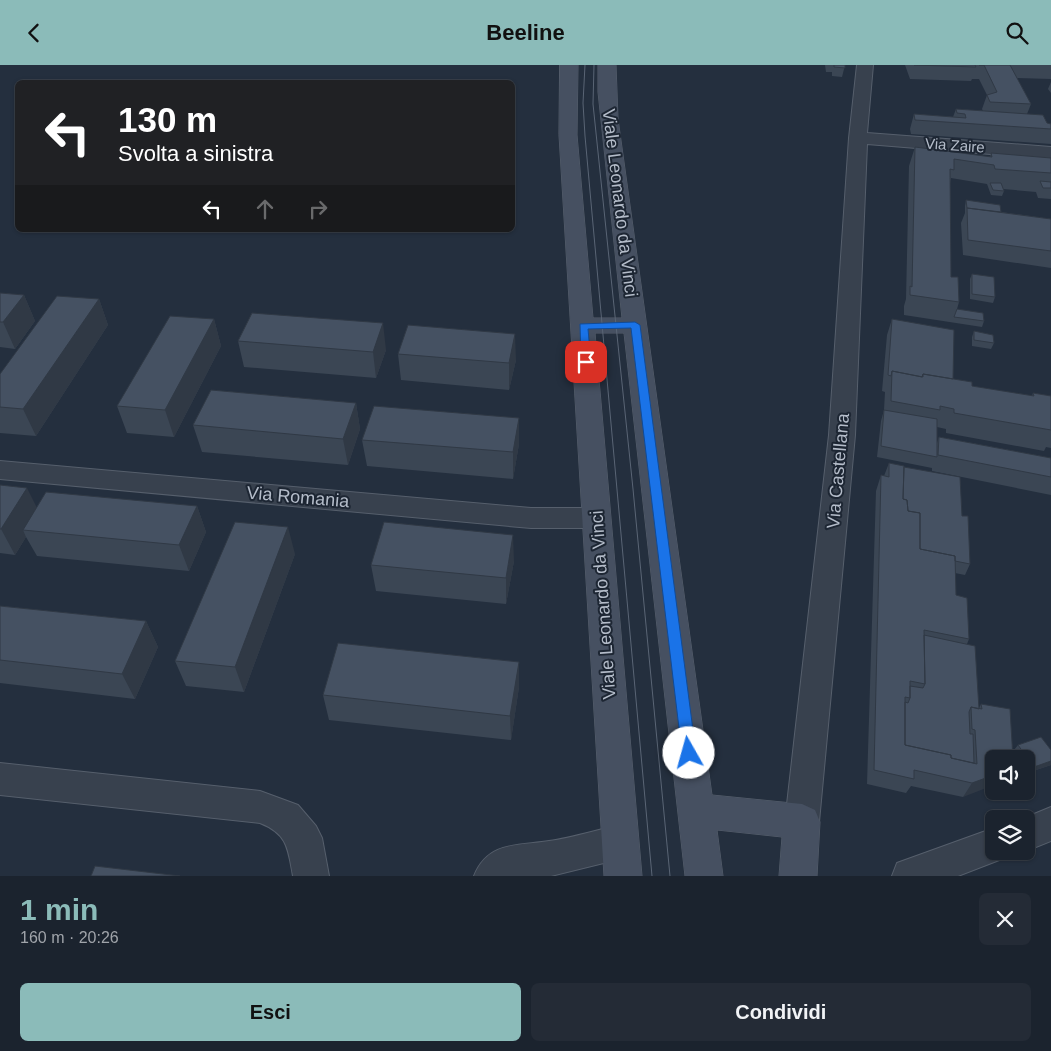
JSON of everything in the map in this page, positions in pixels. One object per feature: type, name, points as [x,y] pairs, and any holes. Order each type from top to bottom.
[{"type":"street","name":"Viale Leonardo da Vinci","points":[[570,65],[568,135],[621,859]]},
{"type":"street","name":"Viale Leonardo da Vinci","points":[[608,65],[609,119],[704,876]]},
{"type":"street","name":"Via Castellana","points":[[798,876],[842,435],[858,138],[865,65]]},
{"type":"street","name":"Via Zaire","points":[[858,138],[1051,153]]},
{"type":"street","points":[[583,326],[635,325]]},
{"type":"street","name":"Via Romania","points":[[0,470],[531,518],[596,518]]},
{"type":"street","points":[[0,779],[260,807],[286,817],[304,838],[311,876]]},
{"type":"street","points":[[696,810],[802,822]]},
{"type":"street","points":[[1035,830],[1051,825]]},
{"type":"street","points":[[910,876],[985,848]]},
{"type":"street","points":[[492,876],[511,863],[549,859],[621,859]]},
{"type":"building","points":[[834,65],[845,65],[845,68],[834,67]]},
{"type":"building","points":[[914,65],[975,65],[976,67]]},
{"type":"building","points":[[984,65],[1010,65],[1031,104],[990,102],[987,95],[997,92]]},
{"type":"building","points":[[956,109],[1043,115],[1047,123],[1051,124],[1051,129],[915,120],[914,114],[966,118],[965,114],[957,113]]},
{"type":"building","points":[[915,147],[992,157],[991,153],[1051,158],[1051,173],[995,169],[994,165],[954,159],[954,170],[950,169],[951,277],[958,277],[959,302],[910,295],[910,286],[912,287]]},
{"type":"building","points":[[1040,181],[1051,182],[1051,188],[1043,188]]},
{"type":"building","points":[[990,183],[1001,183],[1004,191],[993,190]]},
{"type":"building","points":[[966,200],[1000,205],[1001,212],[967,208]]},
{"type":"building","points":[[967,208],[1051,219],[1051,251],[968,240]]},
{"type":"building","points":[[972,274],[994,277],[995,297],[972,294]]},
{"type":"building","points":[[0,293],[24,295],[3,322],[0,322]]},
{"type":"building","points":[[57,296],[99,299],[23,409],[0,407],[0,374]]},
{"type":"building","points":[[957,309],[983,313],[984,321],[954,317]]},
{"type":"building","points":[[252,313],[383,323],[373,352],[238,341]]},
{"type":"building","points":[[170,316],[214,319],[165,410],[117,406]]},
{"type":"building","points":[[892,319],[954,330],[953,379],[923,374],[922,377],[892,371],[891,376],[888,375]]},
{"type":"building","points":[[408,325],[515,334],[509,363],[398,354]]},
{"type":"building","points":[[974,331],[993,335],[994,343],[974,340]]},
{"type":"building","points":[[892,371],[923,377],[923,374],[972,382],[972,386],[1034,396],[1033,393],[1051,396],[1051,430],[954,413],[954,409],[940,406],[940,410],[891,401]]},
{"type":"building","points":[[211,390],[356,403],[343,439],[193,425]]},
{"type":"building","points":[[374,406],[519,418],[513,452],[362,440]]},
{"type":"building","points":[[884,410],[937,419],[937,457],[881,446]]},
{"type":"building","points":[[939,437],[1051,458],[1051,477],[938,455]]},
{"type":"building","points":[[889,463],[904,466],[903,499],[907,500],[908,511],[920,513],[920,549],[955,556],[956,595],[967,598],[969,639],[924,630],[925,684],[910,681],[910,698],[905,697],[905,745],[951,755],[951,758],[977,764],[975,730],[972,729],[971,707],[982,709],[981,704],[1010,709],[1012,750],[985,750],[985,778],[972,783],[914,770],[914,779],[874,770],[881,475],[889,477]]},
{"type":"building","points":[[904,467],[960,477],[962,516],[968,516],[970,564],[955,561],[955,556],[920,549],[920,513],[908,511],[907,500],[903,499]]},
{"type":"building","points":[[0,485],[27,488],[1,529],[0,529]]},
{"type":"building","points":[[46,492],[197,506],[179,545],[23,530]]},
{"type":"building","points":[[235,522],[288,527],[235,667],[175,661]]},
{"type":"building","points":[[384,522],[513,535],[506,578],[371,565]]},
{"type":"building","points":[[0,606],[146,621],[122,674],[0,660]]},
{"type":"building","points":[[924,635],[975,646],[979,709],[971,707],[969,712],[970,734],[973,734],[974,763],[951,758],[951,755],[905,745],[905,702],[908,703],[910,698],[910,686],[923,688],[925,684]]},
{"type":"building","points":[[338,643],[519,662],[510,716],[323,695]]},
{"type":"building","points":[[1041,737],[1051,750],[1051,761],[1035,767],[1035,750],[1022,750],[1018,745]]},
{"type":"building","points":[[95,866],[180,876],[91,876]]},
{"type":"tram line","points":[[585,65],[583,103],[585,136],[652,876]]},
{"type":"tram line","points":[[594,65],[593,104],[633,489],[670,876]]},
{"type":"route","points":[[586,362],[583,326],[635,325],[689,753]]}]
